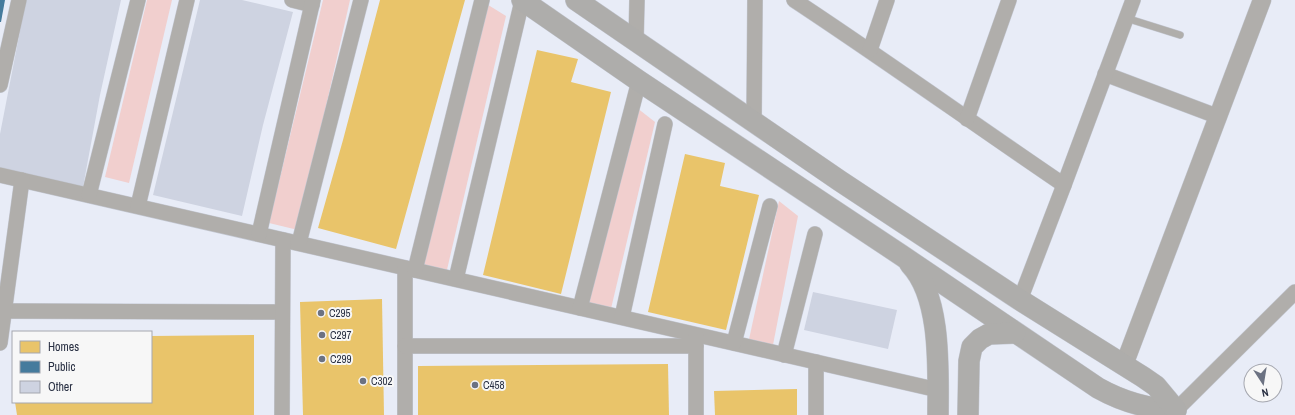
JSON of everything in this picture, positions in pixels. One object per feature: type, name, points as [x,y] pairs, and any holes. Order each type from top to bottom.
[{"type":"main road","points":[[522,0],[639,81],[1098,388],[1113,396],[1143,407],[1180,412]]},
{"type":"main road","points":[[576,0],[840,181],[1020,300],[1143,377],[1156,386],[1180,412]]},
{"type":"main road","points":[[825,204],[840,181]]},
{"type":"main road","points":[[901,255],[915,269],[929,300],[933,316],[936,339],[938,415]]},
{"type":"main road","points":[[968,415],[968,361],[972,347],[980,339],[989,334],[1015,333]]},
{"type":"street","points":[[0,85],[19,0]]},
{"type":"street","points":[[89,195],[138,0]]},
{"type":"street","points":[[138,206],[187,0]]},
{"type":"street","points":[[259,234],[313,2],[292,0]]},
{"type":"street","points":[[299,243],[361,0]]},
{"type":"street","points":[[405,415],[405,346],[410,269],[482,0]]},
{"type":"street","points":[[456,279],[522,0]]},
{"type":"street","points":[[636,41],[637,0]]},
{"type":"street","points":[[754,121],[755,0]]},
{"type":"street","points":[[794,0],[870,50],[966,119],[1064,185]]},
{"type":"street","points":[[870,50],[887,0]]},
{"type":"street","points":[[966,119],[1009,0]]},
{"type":"street","points":[[1020,300],[1133,0]]},
{"type":"street","points":[[1124,365],[1262,0]]},
{"type":"street","points":[[1105,74],[1219,117]]},
{"type":"street","points":[[580,308],[639,81]]},
{"type":"street","points":[[622,317],[665,124]]},
{"type":"street","points":[[0,175],[622,317],[696,340]]},
{"type":"street","points":[[0,343],[22,180]]},
{"type":"street","points":[[734,343],[770,206]]},
{"type":"street","points":[[784,355],[815,234]]},
{"type":"street","points":[[282,240],[282,415]]},
{"type":"street","points":[[1180,412],[1295,292]]},
{"type":"street","points":[[4,311],[282,312]]},
{"type":"street","points":[[405,346],[696,340],[734,343],[938,390]]},
{"type":"street","points":[[696,340],[696,415]]},
{"type":"street","points":[[816,362],[816,415]]},
{"type":"lane","points":[[1126,18],[1180,36]]},
{"type":"shaded area","points":[[147,0],[172,0],[129,183],[105,177]]},
{"type":"shaded area","points":[[323,0],[350,0],[298,230],[269,223]]},
{"type":"shaded area","points":[[485,3],[506,16],[446,274],[422,268]]},
{"type":"shaded area","points":[[632,104],[655,122],[610,313],[586,307]]},
{"type":"shaded area","points":[[779,201],[798,216],[772,350],[748,344]]},
{"type":"building: Homes","points":[[380,0],[465,0],[396,249],[318,228]]},
{"type":"building: Homes","points":[[537,50],[578,59],[571,82],[611,92],[561,294],[483,275]]},
{"type":"building: Homes","points":[[685,154],[725,163],[720,186],[759,195],[726,330],[648,312]]},
{"type":"building: Homes","points":[[382,299],[384,415],[303,415],[300,302]]},
{"type":"building: Homes","points":[[254,335],[254,415],[17,415],[15,403],[152,403],[152,336]]},
{"type":"building: Homes","points":[[668,364],[669,415],[418,415],[418,366]]},
{"type":"building: Homes","points":[[797,389],[797,415],[715,415],[714,391]]},
{"type":"building: Public","points":[[0,0],[5,0],[1,22],[0,22]]},
{"type":"building: Other","points":[[26,0],[121,0],[100,95],[83,187],[0,171],[0,134]]},
{"type":"building: Other","points":[[200,0],[242,0],[293,12],[263,125],[242,216],[153,195]]},
{"type":"building: Other","points":[[813,292],[897,310],[888,349],[804,330]]},
{"type":"place","name":"C295","points":[[321,313]]},
{"type":"place","name":"C297","points":[[322,335]]},
{"type":"place","name":"C299","points":[[322,359]]},
{"type":"place","name":"C302","points":[[363,381]]},
{"type":"place","name":"C458","points":[[475,385]]}]
